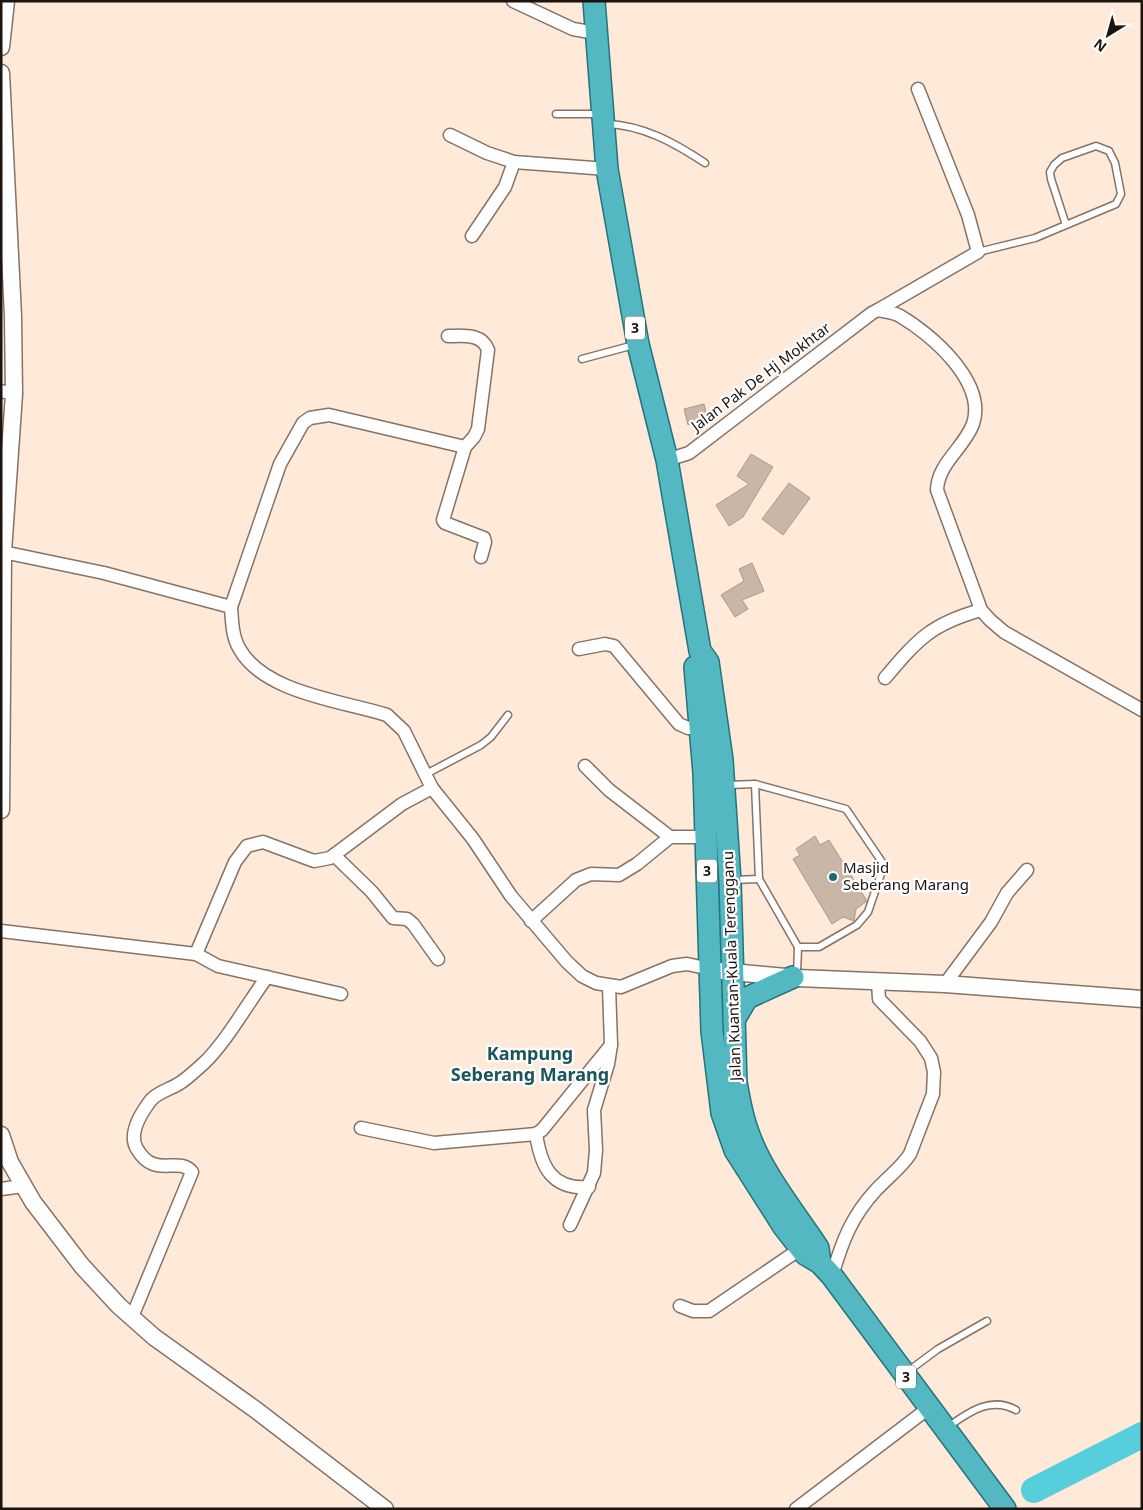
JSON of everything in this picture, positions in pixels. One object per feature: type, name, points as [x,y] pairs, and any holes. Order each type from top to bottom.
[{"type":"highway","name":"Jalan Kuantan-Kuala Terengganu","points":[[594,1],[607,169],[638,344],[667,460],[690,583],[700,651],[708,662],[723,785],[730,881],[736,1082],[741,1112],[749,1137],[763,1164],[818,1248],[826,1269],[1005,1509]]},
{"type":"highway","name":"Jalan Kuantan-Kuala Terengganu","points":[[700,651],[695,661],[704,773],[710,968],[716,1075],[722,1113],[726,1129],[735,1150],[800,1249],[826,1269]]},
{"type":"highway","points":[[734,1020],[747,998],[795,978]]},
{"type":"street","points":[[1,47],[6,1]]},
{"type":"street","points":[[513,1],[574,29],[596,33]]},
{"type":"street","points":[[1,73],[13,316],[7,392],[2,557],[1,810]]},
{"type":"street","points":[[918,89],[968,214],[978,252]]},
{"type":"street","points":[[450,135],[487,153],[514,162],[607,169]]},
{"type":"street","points":[[472,236],[505,187],[514,162]]},
{"type":"street","name":"Jalan Pak De Hj Mokhtar","points":[[667,460],[689,453],[875,311],[978,252]]},
{"type":"street","points":[[875,311],[898,315],[933,339],[949,355],[968,387],[975,413],[974,422],[943,469],[939,477],[937,490],[981,610],[1004,632],[1142,710]]},
{"type":"street","points":[[448,336],[478,338],[486,344],[489,355],[478,429],[465,447],[443,520],[445,523],[484,538],[482,557]]},
{"type":"street","points":[[465,447],[329,415],[310,418],[298,430],[280,464],[231,607],[233,631],[238,648],[258,669],[287,686],[392,718],[404,731],[432,788],[473,839],[511,896],[567,962],[582,976],[596,983],[621,987],[672,966],[687,964],[733,972],[795,978],[945,984],[1142,999]]},
{"type":"street","points":[[2,557],[104,573],[231,607]]},
{"type":"street","points":[[885,678],[930,630],[954,617],[981,610]]},
{"type":"street","points":[[579,649],[606,644],[614,646],[679,724],[688,728],[700,728]]},
{"type":"street","points":[[585,766],[609,790],[670,837],[706,837]]},
{"type":"street","points":[[196,954],[235,862],[247,846],[263,842],[314,861],[322,861],[334,856],[402,804],[432,788]]},
{"type":"street","points":[[531,921],[576,880],[591,874],[619,875],[637,864],[670,837]]},
{"type":"street","points":[[334,856],[363,882],[393,918],[407,919],[413,924],[438,959]]},
{"type":"street","points":[[945,984],[991,922],[1007,893],[1027,870]]},
{"type":"street","points":[[1,930],[196,954],[218,966],[341,994]]},
{"type":"street","points":[[132,1318],[192,1172],[185,1166],[156,1166],[150,1164],[136,1147],[133,1139],[134,1130],[141,1115],[156,1095],[180,1083],[206,1061],[267,977]]},
{"type":"street","points":[[826,1269],[853,1220],[876,1190],[906,1161],[932,1094],[935,1081],[931,1058],[920,1041],[879,999],[878,982]]},
{"type":"street","points":[[570,1225],[594,1173],[596,1155],[594,1110],[612,1045],[609,986]]},
{"type":"street","points":[[361,1128],[434,1143],[536,1134],[542,1130],[612,1045]]},
{"type":"street","points":[[536,1134],[542,1161],[551,1175],[568,1187],[589,1187]]},
{"type":"street","points":[[1,1135],[10,1162],[22,1186],[53,1230],[82,1266],[132,1318],[154,1337],[256,1410],[385,1509]]},
{"type":"street","points":[[1,1189],[22,1186]]},
{"type":"street","points":[[680,1306],[693,1311],[710,1311],[800,1249]]},
{"type":"street","points":[[796,1509],[930,1407]]},
{"type":"lane","points":[[556,114],[602,119],[660,136],[705,162]]},
{"type":"lane","points":[[978,252],[1035,238],[1066,225],[1116,204],[1121,194],[1115,162],[1109,151],[1096,146],[1062,158],[1054,165],[1051,179],[1066,225]]},
{"type":"lane","points":[[582,359],[638,344]]},
{"type":"lane","points":[[426,774],[481,745],[491,737],[508,715]]},
{"type":"lane","points":[[755,784],[759,879],[798,947],[795,978]]},
{"type":"lane","points":[[723,785],[755,784],[846,810],[884,865],[868,912],[857,925],[819,947],[798,947]]},
{"type":"lane","points":[[730,881],[759,879]]},
{"type":"lane","points":[[904,1375],[938,1349],[987,1321]]},
{"type":"lane","points":[[946,1428],[966,1414],[986,1406],[1001,1404],[1016,1410]]},
{"type":"building","points":[[704,404],[708,420],[688,425],[684,409]]},
{"type":"building","points":[[751,454],[773,467],[743,517],[729,526],[716,505],[749,484],[737,476]]},
{"type":"building","points":[[789,483],[810,498],[783,535],[762,519]]},
{"type":"building","points":[[752,563],[764,591],[742,600],[748,609],[735,617],[721,595],[744,581],[739,569]]},
{"type":"building","name":"Masjid Seberang Marang","points":[[815,836],[820,845],[829,840],[867,901],[856,909],[854,921],[843,917],[832,924],[793,859],[800,855],[796,849]]},
{"type":"waterway","points":[[1034,1490],[1142,1435]]},
{"type":"place","name":"Masjid Seberang Marang","points":[[833,877]]},
{"type":"district","name":"Kampung Seberang Marang","points":[[530,1064]]}]
